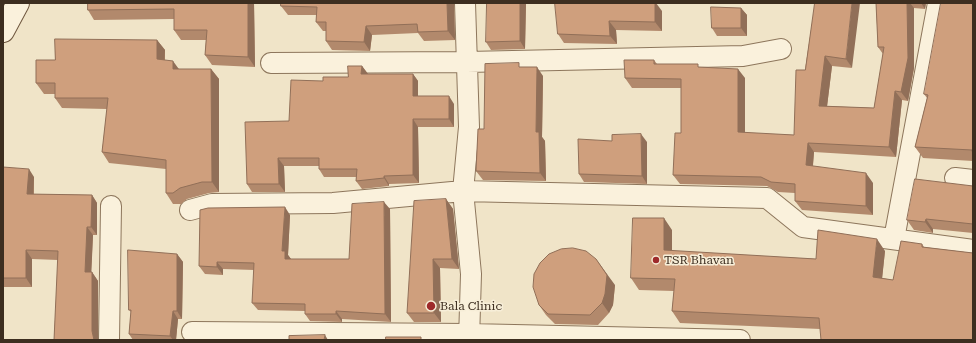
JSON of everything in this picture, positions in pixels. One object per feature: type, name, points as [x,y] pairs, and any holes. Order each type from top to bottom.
[{"type":"street","points":[[3,31],[18,3]]},
{"type":"street","points":[[465,3],[469,127],[463,191],[471,274],[469,337]]},
{"type":"street","points":[[894,239],[938,3]]},
{"type":"street","points":[[271,63],[467,62],[743,56],[781,49]]},
{"type":"street","points":[[190,210],[212,204],[333,203],[463,191],[767,198],[803,227],[973,250]]},
{"type":"street","points":[[109,340],[111,206]]},
{"type":"street","points":[[192,332],[740,340]]},
{"type":"building","points":[[88,3],[248,3],[248,57],[205,55],[207,30],[174,30],[174,9],[88,10]]},
{"type":"building","points":[[281,3],[447,3],[448,31],[418,32],[417,24],[366,26],[364,42],[326,41],[326,22],[316,22],[317,7],[281,6]]},
{"type":"building","points":[[487,3],[520,3],[520,41],[486,42]]},
{"type":"building","points":[[555,3],[655,3],[655,22],[609,21],[610,36],[558,34]]},
{"type":"building","points":[[815,3],[852,3],[846,59],[825,56],[819,106],[874,108],[884,47],[878,47],[876,3],[907,3],[908,58],[901,92],[895,91],[889,147],[808,143],[806,165],[866,173],[866,206],[795,201],[795,184],[771,182],[761,177],[673,175],[675,133],[681,133],[681,79],[625,78],[624,60],[654,60],[654,64],[698,64],[698,67],[738,69],[738,132],[794,135],[796,70],[805,70]]},
{"type":"building","points":[[941,3],[973,3],[973,155],[972,150],[915,147],[928,95],[924,94]]},
{"type":"building","points":[[711,7],[741,8],[741,28],[712,28]]},
{"type":"building","points":[[55,39],[157,40],[157,59],[173,61],[173,69],[211,69],[212,182],[202,182],[180,188],[173,193],[166,193],[166,160],[102,152],[108,98],[55,98],[55,83],[36,83],[36,60],[55,60]]},
{"type":"building","points":[[519,63],[519,67],[537,67],[536,132],[539,132],[540,173],[476,171],[478,129],[484,129],[485,64]]},
{"type":"building","points":[[348,66],[362,66],[361,74],[413,74],[413,96],[449,96],[449,119],[413,119],[413,175],[384,176],[384,178],[356,181],[357,169],[319,169],[319,158],[278,158],[279,184],[247,184],[245,122],[289,121],[291,80],[323,81],[323,77],[348,77]]},
{"type":"building","points":[[641,134],[642,176],[579,174],[578,139],[612,141],[612,135]]},
{"type":"building","points":[[3,167],[29,169],[27,194],[92,195],[91,227],[87,227],[85,272],[92,272],[92,331],[94,340],[54,340],[58,251],[26,250],[26,278],[3,278]]},
{"type":"building","points":[[915,179],[973,186],[973,224],[926,219],[925,222],[907,220]]},
{"type":"building","points":[[446,199],[452,259],[433,259],[434,313],[407,313],[414,201]]},
{"type":"building","points":[[384,202],[385,314],[336,311],[336,314],[305,314],[305,304],[252,303],[254,263],[217,262],[217,267],[199,266],[200,210],[208,208],[285,207],[282,251],[285,251],[285,259],[349,259],[352,204]]},
{"type":"building","points":[[633,218],[664,218],[664,250],[816,259],[818,230],[877,239],[873,277],[893,280],[901,241],[922,244],[922,247],[973,253],[973,340],[821,340],[819,318],[672,311],[675,279],[631,278]]},
{"type":"building","points":[[573,248],[586,251],[596,259],[607,275],[605,294],[602,303],[590,315],[548,314],[539,305],[533,287],[534,274],[540,263],[549,254],[561,249]]},
{"type":"building","points":[[128,250],[177,254],[177,311],[173,311],[170,336],[129,334],[131,310],[129,310]]},
{"type":"building","points":[[325,335],[324,340],[289,340],[289,336]]},
{"type":"building","points":[[386,337],[421,337],[421,340],[386,340]]},
{"type":"place","name":"TSR Bhavan","points":[[656,260]]},
{"type":"place","name":"Bala Clinic","points":[[431,306]]}]
